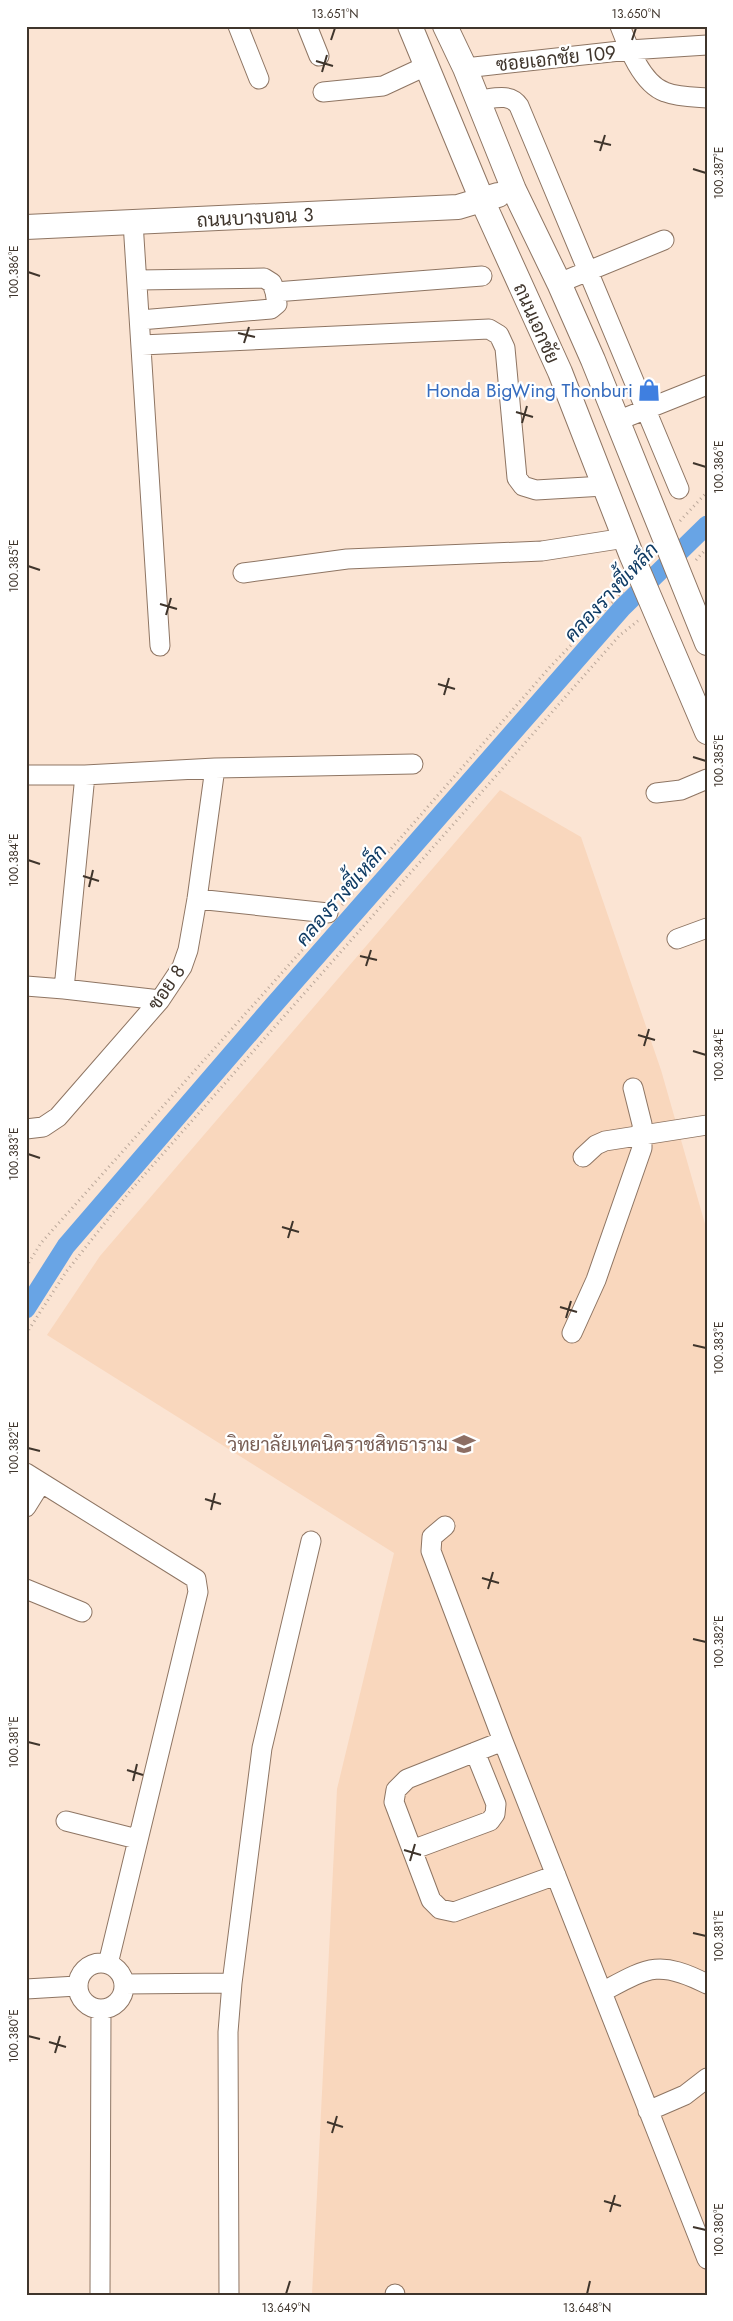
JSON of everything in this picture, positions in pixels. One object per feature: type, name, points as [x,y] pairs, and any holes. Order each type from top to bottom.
[{"type":"main road","name":"ถนนเอกชัย","points":[[410,26],[482,200],[560,372],[628,546],[652,619],[707,732]]},
{"type":"main road","name":"ถนนเอกชัย","points":[[445,26],[465,68],[514,190],[559,283],[617,421],[671,531],[688,600],[707,643]]},
{"type":"main road","name":"ถนนบางบอน 3","points":[[26,227],[458,207],[514,190]]},
{"type":"street","points":[[238,26],[259,79]]},
{"type":"street","points":[[308,26],[319,56]]},
{"type":"street","points":[[620,26],[629,50],[648,80],[655,87],[664,92],[707,98]]},
{"type":"street","name":"ซอยเอกชัย 109","points":[[465,68],[629,50],[707,45]]},
{"type":"street","points":[[323,92],[383,86],[426,66]]},
{"type":"street","points":[[478,100],[508,97],[515,100],[519,106],[679,489]]},
{"type":"street","points":[[133,222],[160,646]]},
{"type":"street","points":[[559,283],[664,240]]},
{"type":"street","points":[[276,292],[482,276]]},
{"type":"street","points":[[138,280],[264,278],[272,283],[276,292],[277,304],[271,309],[140,320]]},
{"type":"street","points":[[142,346],[489,329],[499,335],[505,348],[517,478],[523,486],[536,490],[604,486]]},
{"type":"street","points":[[617,421],[707,385]]},
{"type":"street","points":[[243,573],[347,559],[628,546]]},
{"type":"street","points":[[26,775],[86,775],[215,768],[413,764]]},
{"type":"street","name":"ซอย 8","points":[[29,1130],[44,1127],[58,1117],[160,1000],[182,967],[188,950],[197,899],[215,768]]},
{"type":"street","points":[[64,989],[86,775]]},
{"type":"street","points":[[656,793],[681,790],[707,779]]},
{"type":"street","points":[[197,899],[332,913]]},
{"type":"street","points":[[677,939],[707,928]]},
{"type":"street","points":[[26,986],[160,1000]]},
{"type":"street","points":[[572,1333],[596,1280],[642,1148],[642,1124],[633,1088]]},
{"type":"street","points":[[583,1157],[605,1141],[707,1125]]},
{"type":"street","points":[[26,1507],[34,1478],[187,1571],[196,1579],[198,1592],[108,1964]]},
{"type":"street","points":[[445,1526],[432,1537],[431,1551],[503,1741],[707,2259]]},
{"type":"street","points":[[230,2295],[228,2032],[232,1983],[262,1748],[311,1540]]},
{"type":"street","points":[[26,1589],[82,1612]]},
{"type":"street","points":[[503,1741],[407,1780],[396,1790],[394,1802],[431,1900],[440,1909],[454,1912],[556,1875]]},
{"type":"street","points":[[412,1850],[490,1820],[495,1814],[496,1804],[475,1752]]},
{"type":"street","points":[[66,1821],[137,1839]]},
{"type":"street","points":[[92,1964],[108,1964],[118,1970],[124,1984],[122,1996],[117,2002],[101,2009],[84,2002],[78,1986],[85,1969],[92,1964]]},
{"type":"street","points":[[602,1992],[642,1970],[665,1968],[707,1984]]},
{"type":"street","points":[[124,1984],[232,1983]]},
{"type":"street","points":[[26,1989],[78,1986]]},
{"type":"street","points":[[100,2295],[101,2009]]},
{"type":"street","points":[[648,2111],[685,2095],[707,2078]]},
{"type":"path","points":[[671,531],[707,492]]},
{"type":"path","points":[[696,560],[707,548]]},
{"type":"path","points":[[26,1267],[41,1243],[332,913],[550,667],[630,584]]},
{"type":"path","points":[[26,1334],[66,1272],[131,1190],[620,635],[652,619]]},
{"type":"shaded area","name":"วิทยาลัยเทคนิคราชสิทธาราม","points":[[500,790],[581,837],[661,1070],[707,1231],[707,2295],[312,2295],[337,1789],[394,1553],[47,1335],[100,1256]]},
{"type":"waterway","name":"คลองรางขี้เหล็ก","points":[[26,1309],[66,1246],[272,1007],[622,608],[707,525]]},
{"type":"place","name":"Honda BigWing Thonburi","points":[[649,390]]},
{"type":"place","name":"วิทยาลัยเทคนิคราชสิทธาราม","points":[[464,1444]]}]
